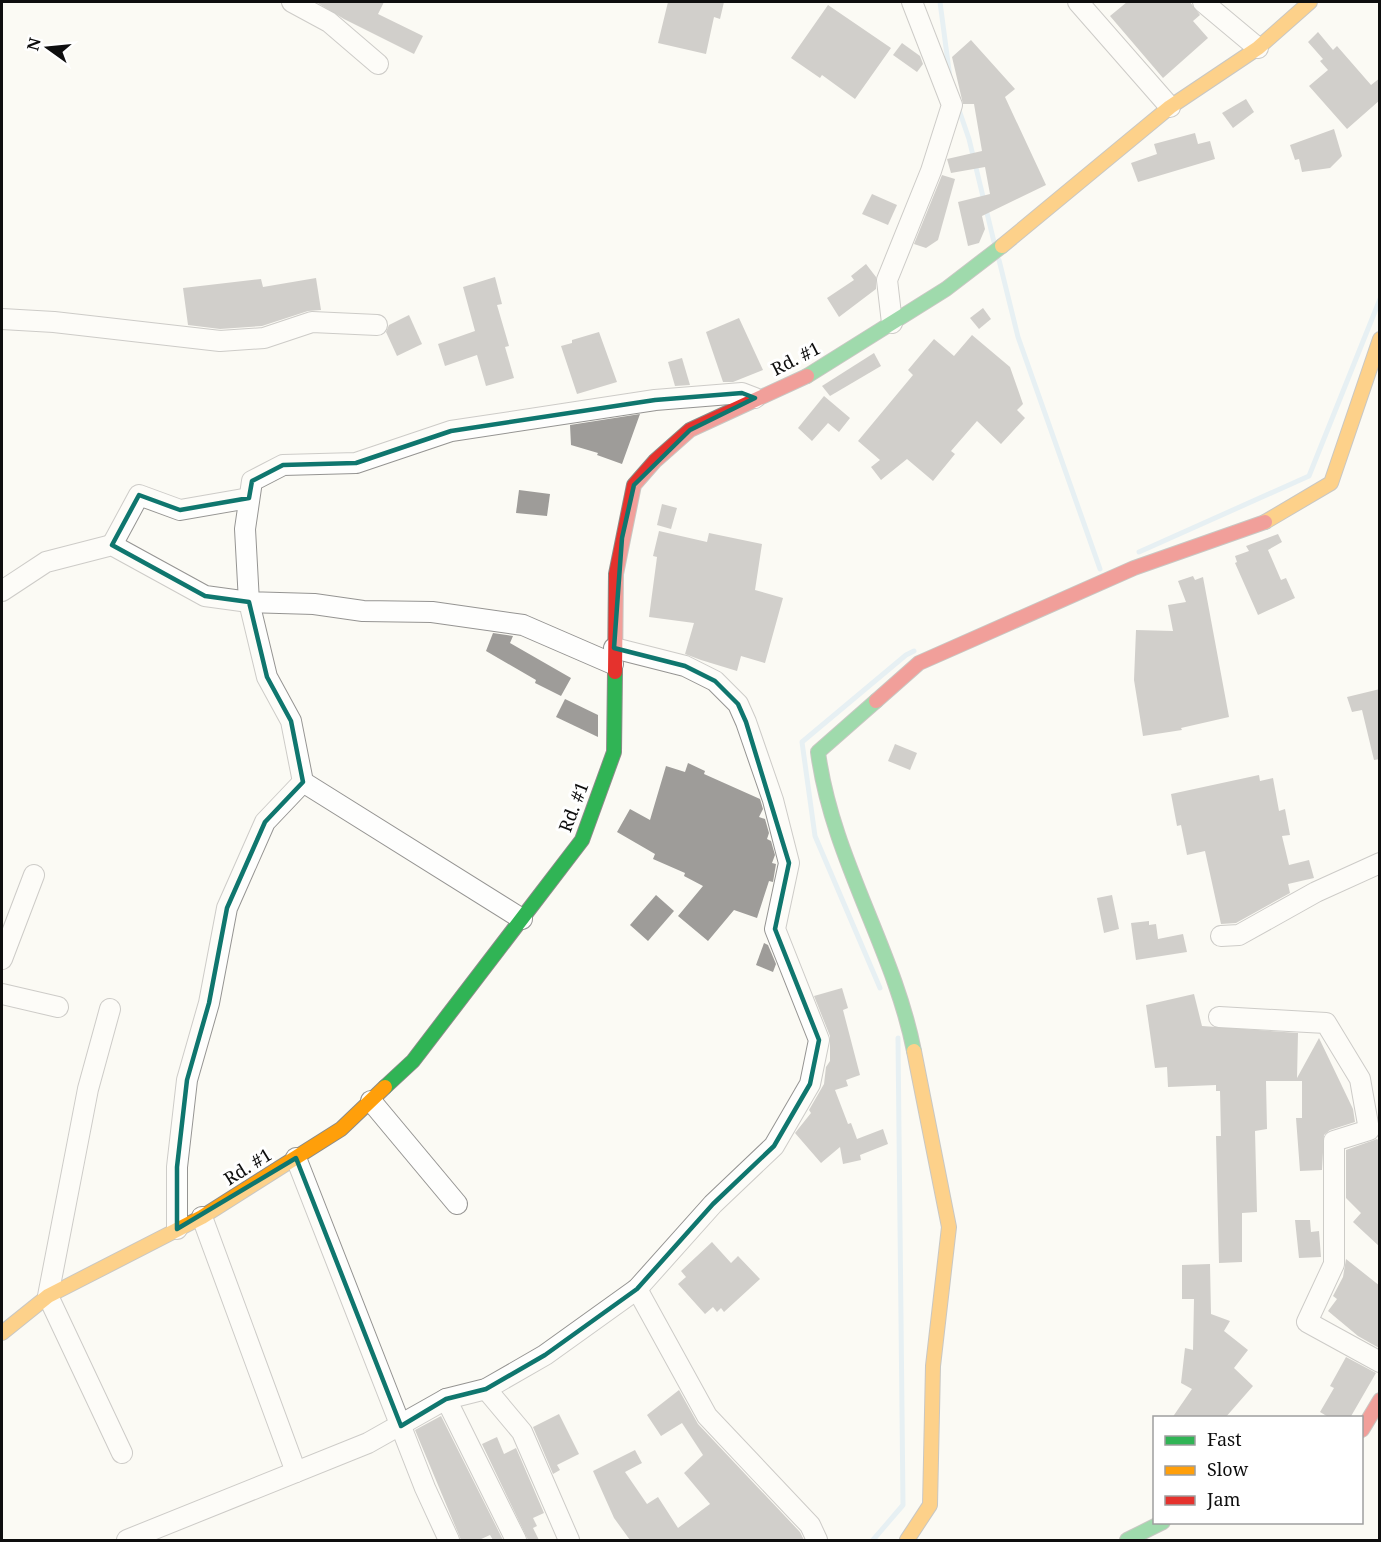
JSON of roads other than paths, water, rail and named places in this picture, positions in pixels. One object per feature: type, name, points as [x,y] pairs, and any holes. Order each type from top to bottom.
[{"type":"main road","name":"Rd. #1","points":[[2,1333],[48,1296],[202,1217],[341,1129],[413,1061],[582,840],[614,752],[616,574],[634,484],[690,430],[754,398],[807,376],[946,289],[1009,241],[1170,108],[1258,48],[1310,2]]},
{"type":"main road","points":[[907,1540],[930,1505],[933,1366],[950,1227],[908,1021],[852,877],[823,789],[818,752],[919,663],[1134,568],[1268,521],[1331,483],[1380,339]]},
{"type":"main road","points":[[1363,1428],[1380,1400]]},
{"type":"main road","points":[[1127,1540],[1159,1524]]},
{"type":"street","points":[[292,2],[329,22],[378,64]]},
{"type":"street","points":[[892,323],[887,280],[931,171],[952,105],[912,2]]},
{"type":"street","points":[[1078,2],[1170,108]]},
{"type":"street","points":[[1203,2],[1258,48]]},
{"type":"street","points":[[2,319],[54,322],[220,341],[264,338],[312,322],[376,325]]},
{"type":"street","points":[[522,919],[303,782],[291,721],[267,677],[249,602],[245,529],[252,481],[283,465],[356,463],[452,431],[655,400],[742,393],[754,398]]},
{"type":"street","points":[[112,545],[139,495],[180,510],[249,498]]},
{"type":"street","points":[[5,586],[46,562],[112,545],[205,596],[249,602],[314,604],[363,611],[432,612],[523,625],[614,656],[685,666],[715,681],[738,704],[773,800],[789,863],[775,929],[819,1040],[810,1084],[774,1146],[713,1204],[637,1289],[545,1355],[486,1389],[446,1399],[400,1426],[296,1472],[127,1540]]},
{"type":"street","points":[[177,1229],[177,1167],[187,1080],[209,1003],[226,908],[265,822],[303,782]]},
{"type":"street","points":[[1221,936],[1239,935],[1316,892],[1380,863]]},
{"type":"street","points":[[2,959],[34,875]]},
{"type":"street","points":[[2,994],[58,1007]]},
{"type":"street","points":[[110,1009],[88,1089],[48,1296],[122,1453]]},
{"type":"street","points":[[1220,1017],[1326,1023],[1360,1079],[1369,1130],[1334,1141],[1334,1264],[1307,1322],[1380,1362]]},
{"type":"street","points":[[370,1101],[457,1204]]},
{"type":"street","points":[[296,1158],[400,1426],[449,1540]]},
{"type":"street","points":[[202,1217],[296,1472]]},
{"type":"street","points":[[637,1289],[708,1416],[810,1525],[817,1540]]},
{"type":"street","points":[[486,1389],[522,1432],[569,1540]]},
{"type":"street","points":[[446,1399],[516,1540]]},
{"type":"waterway","points":[[940,2],[950,78]]},
{"type":"waterway","points":[[958,107],[969,139],[994,242]]},
{"type":"waterway","points":[[999,260],[1018,337],[1100,569]]},
{"type":"waterway","points":[[1139,552],[1309,476],[1380,299]]},
{"type":"waterway","points":[[880,988],[815,836],[802,742],[906,655],[914,651]]},
{"type":"waterway","points":[[873,1540],[903,1505],[898,1038]]}]
